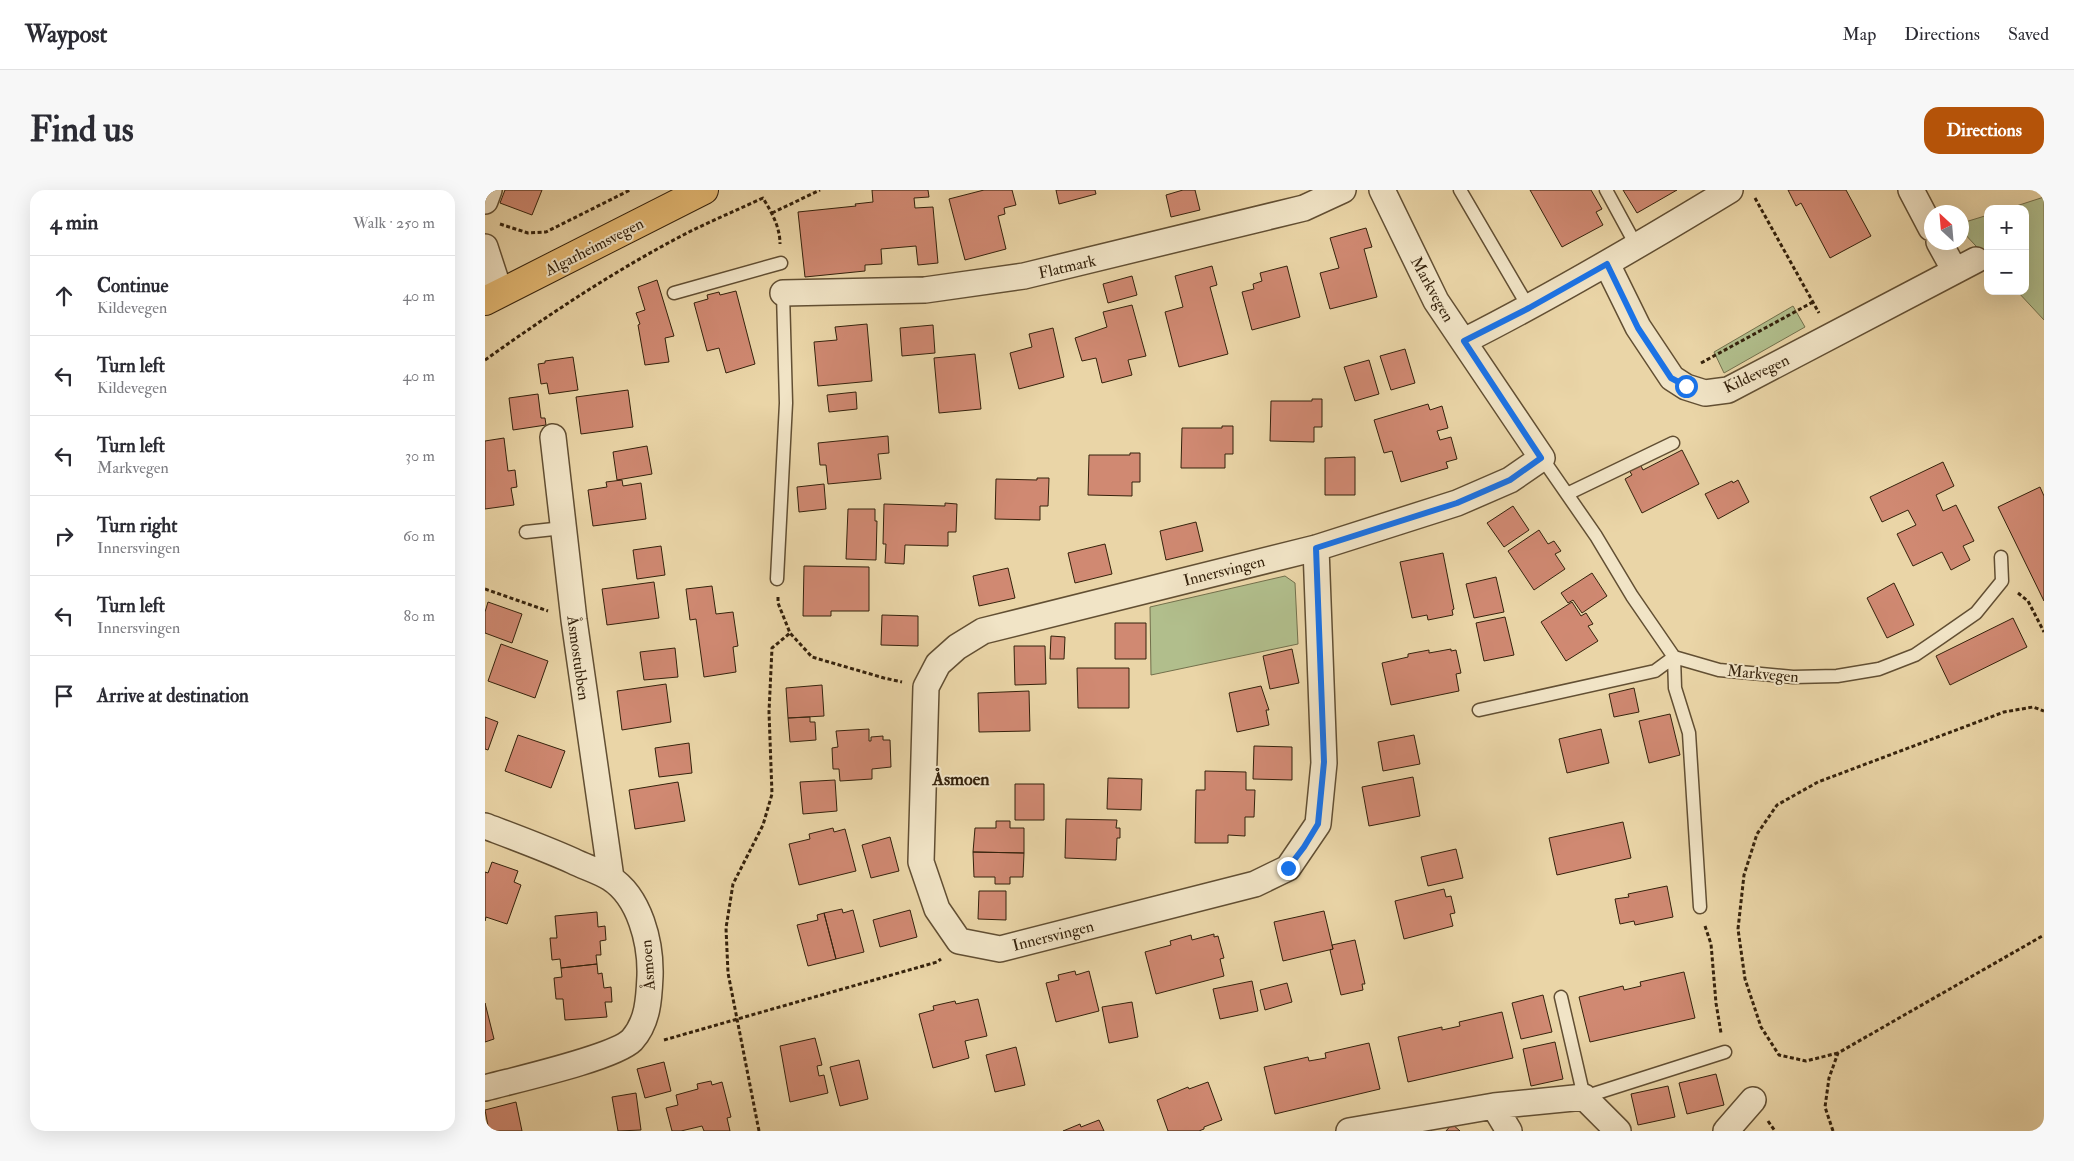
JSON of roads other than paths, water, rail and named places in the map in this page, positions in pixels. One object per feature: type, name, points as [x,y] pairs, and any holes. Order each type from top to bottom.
[{"type":"main road","name":"Algarheimsvegen","points":[[493,297],[703,190]]},
{"type":"street","points":[[489,190],[489,212]]},
{"type":"street","name":"Flatmark","points":[[783,293],[925,290],[1024,276],[1305,208],[1343,190]]},
{"type":"street","name":"Markvegen","points":[[1382,190],[1436,301],[1541,458]]},
{"type":"street","points":[[1464,341],[1529,308],[1637,247],[1730,190]]},
{"type":"street","points":[[1911,190],[1924,215]]},
{"type":"street","points":[[485,247],[493,297]]},
{"type":"street","name":"Kildevegen","points":[[1607,264],[1638,328],[1671,378],[1705,393],[1728,390],[1965,265],[1948,250]]},
{"type":"street","name":"Åsmostubben","points":[[553,436],[574,620],[611,878]]},
{"type":"street","name":"Innersvingen","points":[[1316,548],[1324,762],[1318,824],[1288,868],[1255,884],[1000,949],[959,941],[937,909],[921,862],[926,687],[938,664],[957,647],[983,631],[1316,548],[1457,503],[1510,480],[1541,458]]},
{"type":"street","name":"Åsmoen","points":[[485,826],[554,852],[611,878],[621,887],[635,906],[644,929],[650,970],[649,1002],[644,1020],[631,1040],[615,1050],[591,1058],[485,1088]]},
{"type":"street","points":[[1349,1131],[1396,1128],[1494,1106],[1584,1097],[1618,1131]]},
{"type":"street","points":[[1726,1131],[1753,1100]]},
{"type":"street","points":[[1494,1106],[1509,1131]]},
{"type":"lane","points":[[1460,190],[1529,308]]},
{"type":"lane","points":[[1606,190],[1637,247]]},
{"type":"lane","points":[[674,293],[781,263]]},
{"type":"lane","points":[[777,579],[786,403],[783,293]]},
{"type":"lane","points":[[1567,494],[1673,442]]},
{"type":"lane","points":[[1541,458],[1567,494],[1675,658],[1675,688],[1689,733],[1700,907]]},
{"type":"lane","points":[[525,532],[563,528]]},
{"type":"lane","name":"Markvegen","points":[[1675,658],[1719,670],[1793,677],[1837,676],[1879,668],[1915,655],[1976,613],[2002,581],[2001,557]]},
{"type":"lane","points":[[1479,710],[1655,671],[1675,658]]},
{"type":"lane","points":[[1561,997],[1584,1097],[1725,1052]]},
{"type":"district","name":"Åsmoen","points":[[961,779]]}]
